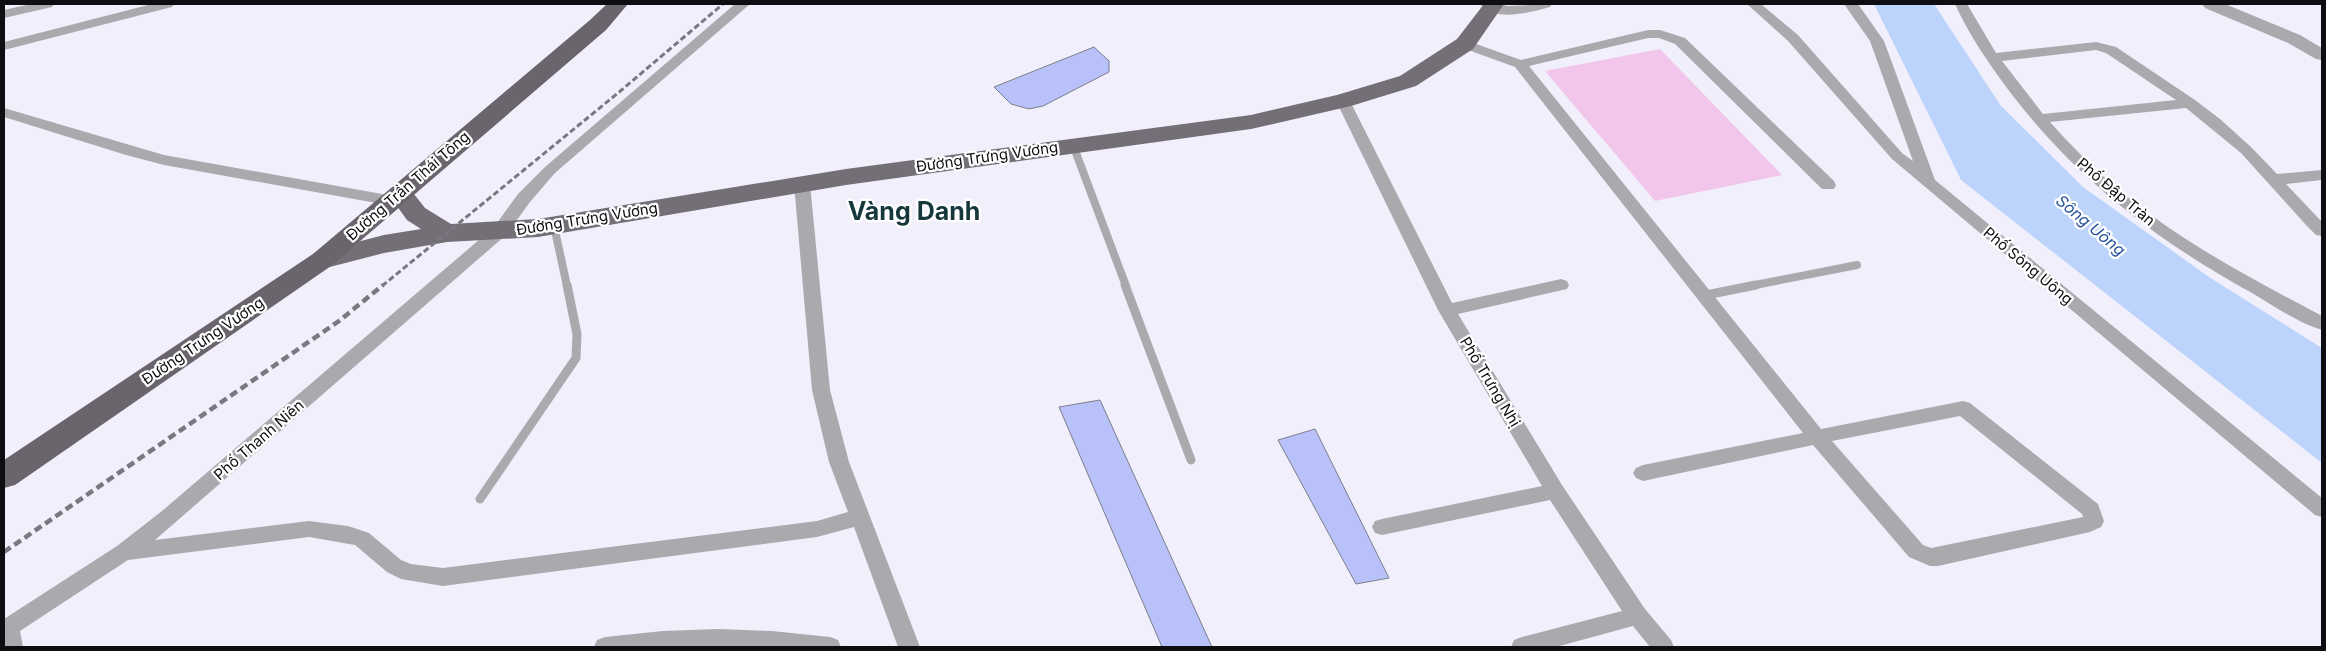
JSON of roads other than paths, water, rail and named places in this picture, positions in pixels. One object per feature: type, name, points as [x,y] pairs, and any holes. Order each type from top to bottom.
[{"type":"highway","name":"Đường Trần Thái Tông","points":[[494,112],[595,4]]},
{"type":"highway","name":"Đường Trần Thái Tông","points":[[322,260],[598,25],[618,4]]},
{"type":"highway","name":"Đường Trưng Vương","points":[[4,476],[322,260]]},
{"type":"main road","name":"Đường Trưng Vương","points":[[322,260],[384,244],[447,233],[554,226],[802,184],[1073,144],[1251,122],[1343,101],[1408,81],[1465,44],[1491,5]]},
{"type":"main road","points":[[397,198],[416,214],[447,233]]},
{"type":"street","points":[[4,14],[47,4]]},
{"type":"street","points":[[4,46],[167,4]]},
{"type":"street","name":"Phố Thanh Niên","points":[[8,635],[124,552],[169,517],[500,231],[524,198],[550,170],[743,4]]},
{"type":"street","points":[[1491,5],[1509,11],[1545,4]]},
{"type":"street","name":"Phố Sông Uông","points":[[1753,4],[1793,38],[1897,156],[2322,509]]},
{"type":"street","points":[[1851,4],[1877,41],[1928,182]]},
{"type":"street","name":"Phố Đập Tràn","points":[[1961,4],[1992,58],[2040,119],[2097,178],[2147,220],[2246,283],[2322,324]]},
{"type":"street","points":[[2211,4],[2294,40],[2322,56]]},
{"type":"street","points":[[1520,64],[1648,34],[1671,36],[1680,41],[1828,185]]},
{"type":"street","points":[[1465,44],[1520,64],[1706,295],[1817,437],[1916,551],[1930,557],[1938,557],[2090,524],[2094,521],[2091,510],[1963,408],[1817,437],[1643,473]]},
{"type":"street","points":[[1992,58],[2102,46],[2111,50],[2190,103],[2246,150],[2272,180],[2322,231]]},
{"type":"street","name":"Phố Trưng Nhị","points":[[1343,101],[1447,310],[1555,491],[1637,616],[1663,647]]},
{"type":"street","points":[[2040,119],[2190,103]]},
{"type":"street","points":[[4,112],[131,152],[164,160],[397,198]]},
{"type":"street","points":[[2272,180],[2322,175]]},
{"type":"street","points":[[802,184],[821,390],[839,462],[910,647]]},
{"type":"street","points":[[1447,310],[1561,285]]},
{"type":"street","points":[[1382,526],[1555,491]]},
{"type":"street","points":[[124,552],[309,529],[331,530],[362,539],[394,566],[408,573],[443,577],[817,529],[861,517]]},
{"type":"street","points":[[1522,647],[1637,616]]},
{"type":"street","points":[[605,647],[656,639],[719,637],[762,639],[830,647]]},
{"type":"lane","points":[[1073,144],[1191,460]]},
{"type":"lane","points":[[480,498],[576,358],[577,334],[554,226]]},
{"type":"lane","points":[[1706,295],[1857,264]]},
{"type":"water","name":"Sông Uông","points":[[1874,4],[1934,4],[2001,106],[2083,187],[2209,277],[2322,348],[2322,463],[1961,180]]},
{"type":"railway","points":[[382,286],[618,93],[723,4]]},
{"type":"railway","points":[[4,552],[339,321],[383,285]]},
{"type":"district","name":"Vàng Danh","points":[[914,211]]}]
